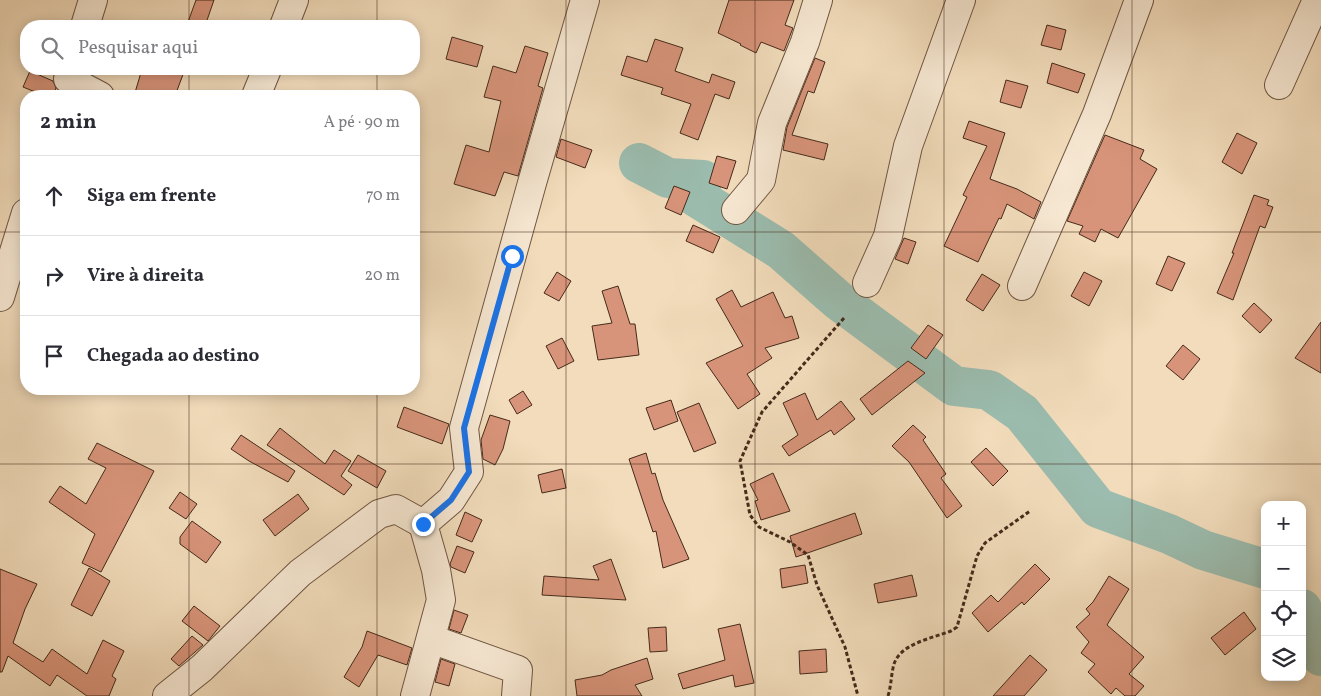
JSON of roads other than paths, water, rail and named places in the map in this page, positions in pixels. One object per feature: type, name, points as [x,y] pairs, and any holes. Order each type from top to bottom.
[{"type":"street","points":[[87,20],[93,0]]},
{"type":"street","points":[[286,20],[294,0]]},
{"type":"street","points":[[423,524],[451,500],[469,472],[464,428],[585,0]]},
{"type":"street","points":[[736,210],[761,180],[772,123],[805,42],[818,0]]},
{"type":"street","points":[[867,283],[888,236],[908,146],[961,0]]},
{"type":"street","points":[[1022,286],[1097,114],[1139,0]]},
{"type":"street","points":[[1279,86],[1317,0]]},
{"type":"street","points":[[258,90],[265,75]]},
{"type":"street","points":[[68,81],[87,90]]},
{"type":"street","points":[[0,297],[20,232]]},
{"type":"street","points":[[166,696],[202,668],[300,573],[379,514],[396,509],[423,524],[436,570],[441,600],[416,696]]},
{"type":"street","points":[[431,640],[518,670],[516,696]]},
{"type":"waterway","points":[[639,163],[668,178],[703,180],[696,197],[781,250],[839,301],[954,386],[989,390],[1022,413],[1098,508],[1169,534],[1203,550],[1261,568]]},
{"type":"waterway","points":[[1306,619],[1321,656]]}]
